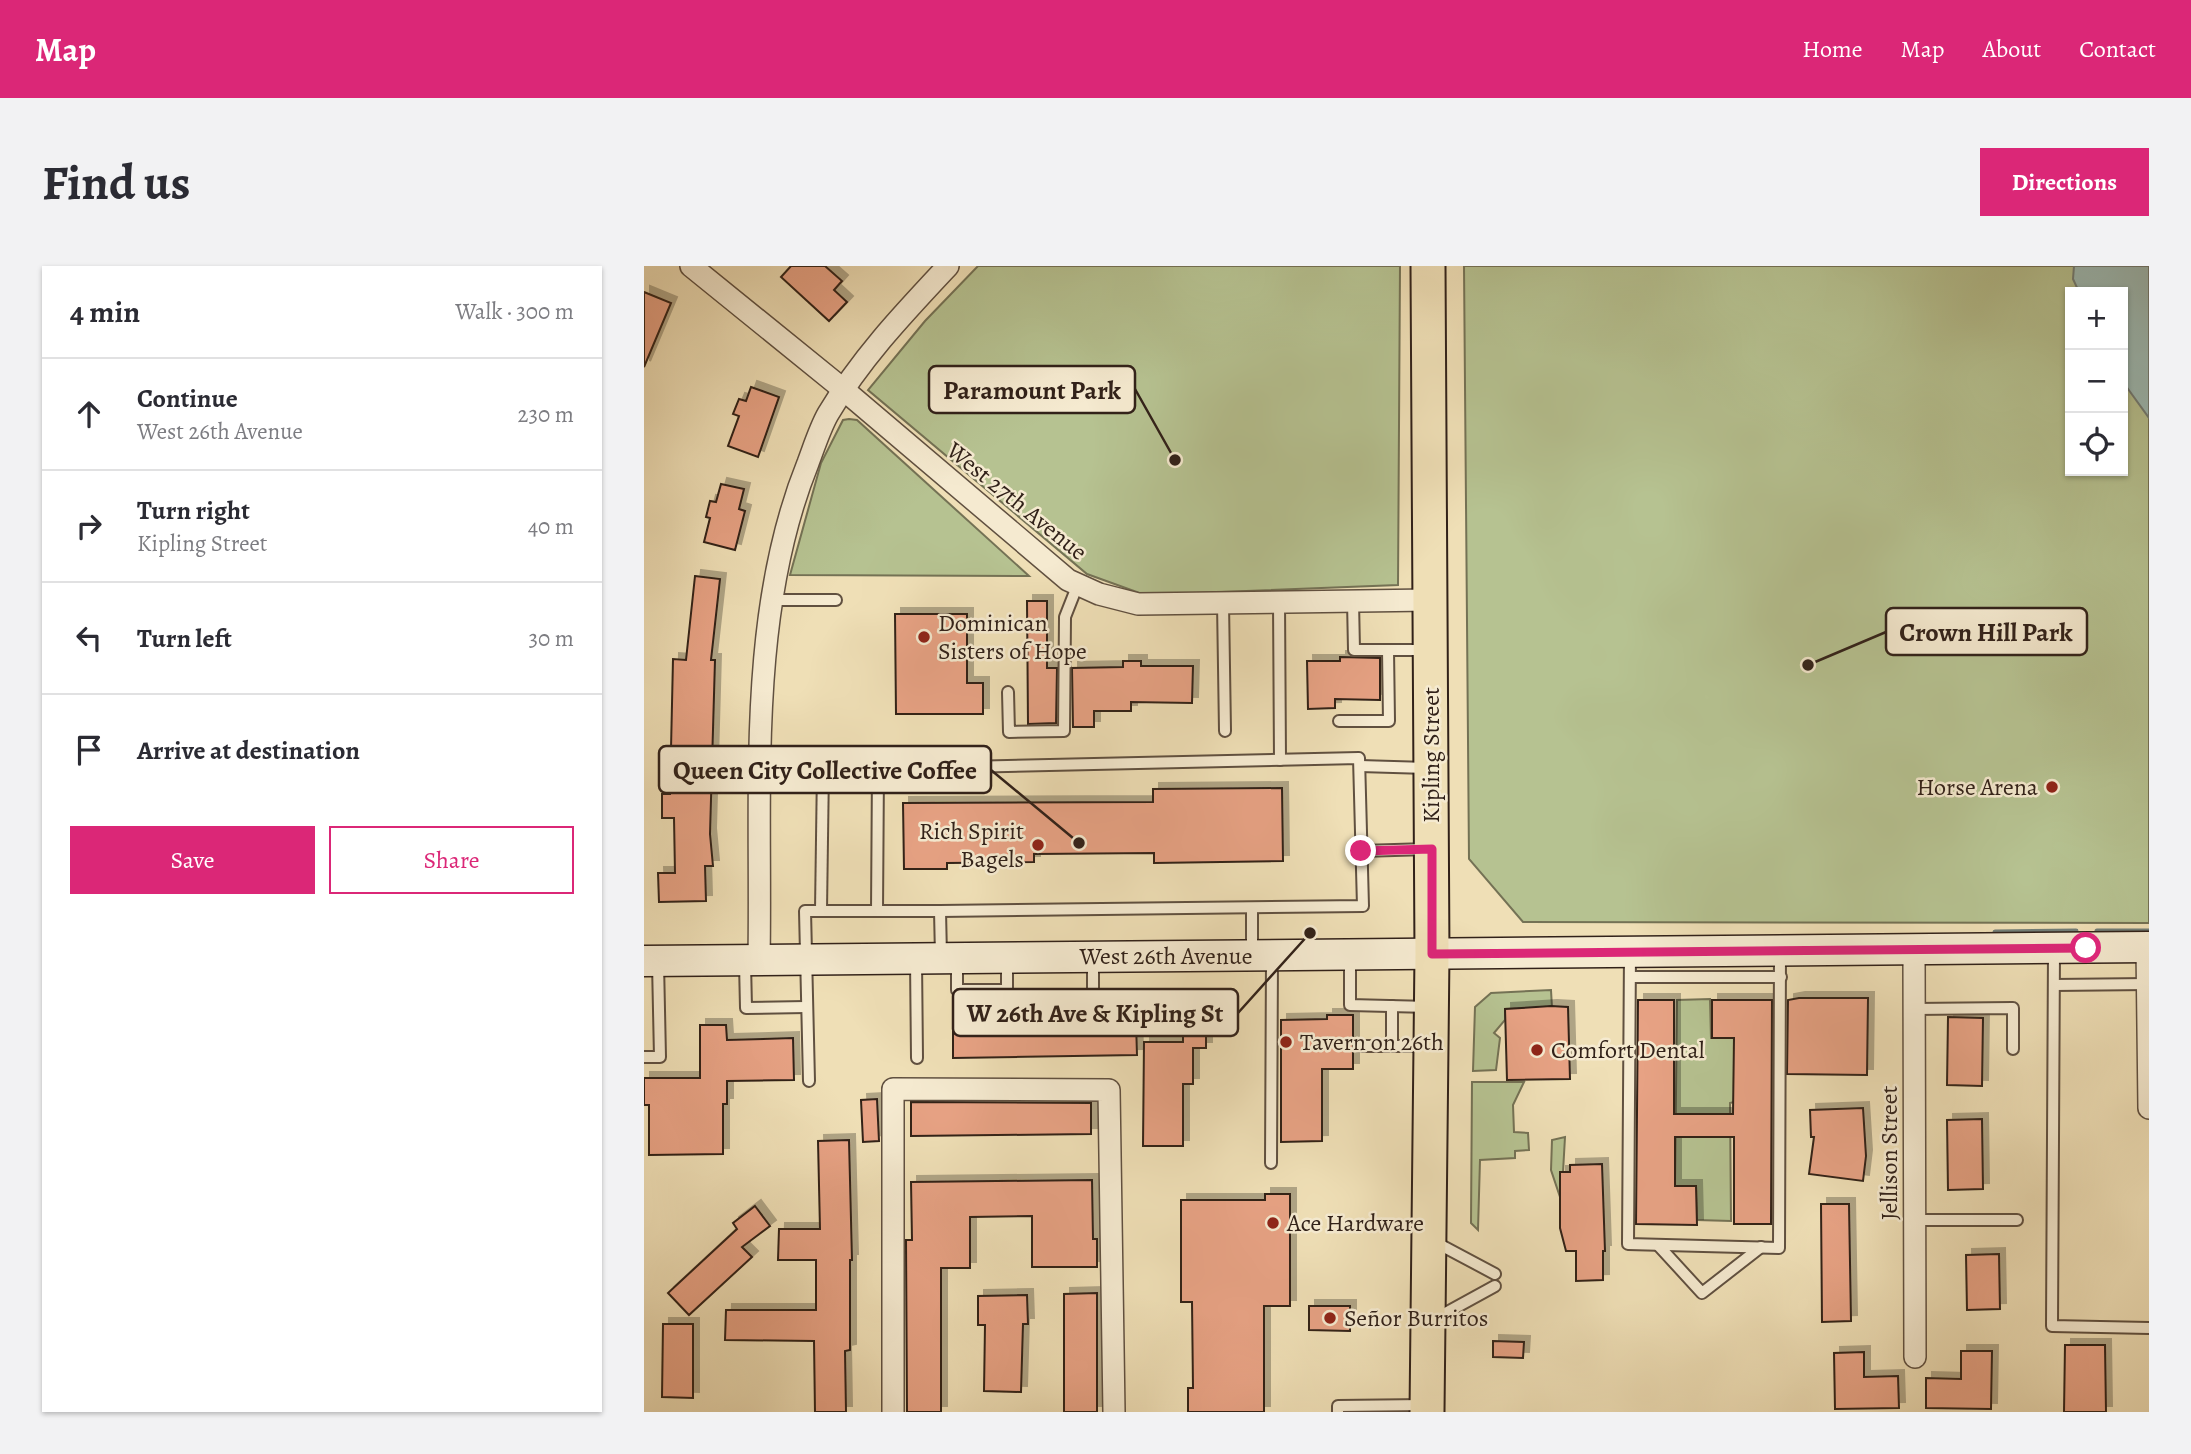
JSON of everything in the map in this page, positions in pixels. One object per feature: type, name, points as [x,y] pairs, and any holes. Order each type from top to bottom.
[{"type":"main road","name":"Kipling Street","points":[[1427,1408],[1432,1007],[1428,266]]},
{"type":"street","name":"West 27th Avenue","points":[[691,266],[844,390],[1068,580],[1138,604],[1430,600]]},
{"type":"street","points":[[752,960],[762,756],[763,672],[774,573],[798,486],[827,416],[868,353],[948,266]]},
{"type":"street","points":[[2148,947],[2149,1108]]},
{"type":"street","name":"West 26th Avenue","points":[[651,961],[1432,954],[1630,965],[1780,964],[1914,950],[2148,947]]},
{"type":"street","name":"Jellison Street","points":[[1914,950],[1916,1357]]},
{"type":"street","points":[[893,1412],[893,1088],[1109,1090],[1114,1412]]},
{"type":"lane","points":[[1008,692],[1009,732],[1063,731],[1065,617],[1078,584]]},
{"type":"lane","points":[[771,600],[836,600]]},
{"type":"lane","points":[[1353,601],[1354,650],[1431,650]]},
{"type":"lane","points":[[1279,602],[1280,760]]},
{"type":"lane","points":[[1223,603],[1225,731]]},
{"type":"lane","points":[[1339,721],[1389,721],[1388,650]]},
{"type":"lane","points":[[762,756],[813,755],[823,768],[821,910]]},
{"type":"lane","points":[[809,1081],[804,911],[1363,906],[1359,758],[823,768]]},
{"type":"lane","points":[[1360,766],[1432,768]]},
{"type":"lane","points":[[877,911],[878,769]]},
{"type":"lane","points":[[1361,851],[1432,849]]},
{"type":"lane","points":[[1252,908],[1262,955],[1271,1163]]},
{"type":"lane","points":[[918,1058],[938,958],[940,911]]},
{"type":"lane","points":[[2054,948],[2052,1326],[2149,1328]]},
{"type":"lane","points":[[1350,955],[1350,1005],[1432,1007]]},
{"type":"lane","points":[[1093,956],[1093,1010]]},
{"type":"lane","points":[[752,960],[746,1008],[806,1007]]},
{"type":"lane","points":[[644,1057],[660,1057],[651,961]]},
{"type":"lane","points":[[1630,965],[1628,1244],[1779,1248],[1780,964]]},
{"type":"lane","points":[[2054,985],[2148,984]]},
{"type":"lane","points":[[1392,1006],[1392,1046]]},
{"type":"lane","points":[[1915,1009],[2013,1008],[2013,1049]]},
{"type":"lane","points":[[1026,1010],[1133,1010]]},
{"type":"lane","points":[[1359,1046],[1431,1045]]},
{"type":"lane","points":[[1916,1220],[2017,1220]]},
{"type":"lane","points":[[1429,1239],[1495,1274]]},
{"type":"lane","points":[[1658,1245],[1702,1293],[1760,1247]]},
{"type":"lane","points":[[1428,1324],[1495,1286]]},
{"type":"lane","points":[[1338,1412],[1338,1405],[1427,1408]]},
{"type":"green space","points":[[978,266],[1400,266],[1398,585],[1145,595],[1087,574],[868,390],[925,321]]},
{"type":"green space","points":[[1464,266],[2149,266],[2149,923],[1523,922],[1469,859]]},
{"type":"green space","points":[[843,420],[857,420],[1029,576],[790,575],[821,463]]},
{"type":"green space","points":[[1551,990],[1552,1008],[1505,1009],[1505,1020],[1494,1033],[1500,1038],[1496,1070],[1473,1071],[1475,1007],[1491,993]]},
{"type":"green space","points":[[1710,999],[1711,1038],[1734,1038],[1734,1102],[1730,1103],[1731,1221],[1697,1220],[1696,1186],[1675,1186],[1677,1000]],"holes":[[[1699,1115],[1711,1115],[1711,1137],[1698,1137]]]},
{"type":"green space","points":[[1472,1082],[1524,1082],[1513,1105],[1514,1132],[1528,1133],[1529,1150],[1515,1151],[1515,1158],[1480,1160],[1478,1230],[1471,1223]]},
{"type":"green space","points":[[1565,1137],[1560,1197],[1551,1170],[1552,1140]]},
{"type":"water","points":[[2074,266],[2149,266],[2149,418],[2128,389],[2128,287],[2077,287],[2073,279]]},
{"type":"building","points":[[791,266],[825,266],[842,281],[834,290],[847,302],[829,321],[781,277]]},
{"type":"building","points":[[644,292],[671,303],[644,367]]},
{"type":"building","points":[[751,387],[779,397],[758,457],[728,446],[739,416],[733,414],[739,399],[746,401]]},
{"type":"building","points":[[721,484],[744,489],[739,509],[745,511],[735,550],[704,542],[710,518],[706,517],[710,501],[716,502]]},
{"type":"building","points":[[695,576],[720,579],[711,660],[715,660],[710,834],[713,866],[705,866],[706,901],[659,902],[658,873],[675,873],[674,818],[662,818],[662,794],[670,794],[673,659],[686,660]]},
{"type":"building","points":[[1027,601],[1047,601],[1047,668],[1057,668],[1056,723],[1028,724]]},
{"type":"building","points":[[895,614],[967,614],[967,683],[983,683],[983,714],[896,714]]},
{"type":"building","points":[[1340,657],[1380,658],[1380,700],[1335,699],[1335,708],[1308,709],[1307,661],[1340,661]]},
{"type":"building","points":[[1123,661],[1141,661],[1141,666],[1193,666],[1192,703],[1131,702],[1131,711],[1094,711],[1094,727],[1073,727],[1072,668],[1123,667]]},
{"type":"building","points":[[1282,788],[1283,861],[1154,863],[1154,853],[1034,854],[1034,862],[947,863],[947,869],[904,869],[903,803],[1153,802],[1153,789]]},
{"type":"building","points":[[1868,998],[1867,1075],[1787,1074],[1788,1000]]},
{"type":"building","points":[[1638,1000],[1674,1000],[1674,1114],[1733,1114],[1734,1038],[1712,1038],[1712,1000],[1772,1000],[1771,1224],[1734,1224],[1734,1137],[1675,1137],[1675,1186],[1696,1186],[1697,1225],[1636,1224]]},
{"type":"building","name":"Comfort Dental","points":[[1568,1007],[1570,1079],[1507,1080],[1505,1009]]},
{"type":"building","points":[[953,1015],[1015,1016],[1014,1024],[1136,1022],[1137,1055],[953,1058]]},
{"type":"building","points":[[1327,1015],[1353,1015],[1353,1069],[1322,1069],[1322,1141],[1281,1142],[1281,1020],[1327,1019]]},
{"type":"building","points":[[1948,1017],[1983,1018],[1982,1086],[1947,1085]]},
{"type":"building","points":[[1183,1020],[1206,1020],[1206,1048],[1193,1048],[1193,1084],[1183,1084],[1183,1146],[1143,1146],[1144,1042],[1183,1042]]},
{"type":"building","points":[[700,1025],[726,1025],[727,1040],[793,1038],[794,1080],[727,1081],[727,1104],[723,1104],[723,1154],[649,1155],[649,1105],[644,1105],[644,1078],[700,1078]]},
{"type":"building","points":[[877,1099],[879,1141],[863,1142],[861,1100]]},
{"type":"building","points":[[911,1102],[1091,1103],[1091,1134],[911,1136]]},
{"type":"building","points":[[1863,1108],[1866,1156],[1863,1181],[1809,1174],[1814,1137],[1811,1137],[1810,1110]]},
{"type":"building","points":[[1982,1119],[1983,1189],[1948,1190],[1947,1120]]},
{"type":"building","points":[[849,1140],[852,1260],[850,1350],[845,1351],[846,1412],[815,1412],[814,1341],[725,1340],[726,1310],[816,1310],[816,1260],[778,1260],[779,1229],[820,1229],[818,1141]]},
{"type":"building","points":[[1602,1164],[1605,1251],[1603,1280],[1576,1281],[1576,1251],[1566,1251],[1560,1228],[1560,1172],[1570,1172],[1570,1165]]},
{"type":"building","points":[[1092,1180],[1093,1239],[1097,1239],[1097,1267],[1032,1267],[1032,1216],[970,1217],[970,1268],[941,1268],[941,1412],[907,1412],[906,1240],[912,1240],[911,1182]]},
{"type":"building","points":[[1265,1194],[1290,1194],[1290,1306],[1264,1306],[1264,1412],[1188,1412],[1188,1388],[1193,1388],[1192,1302],[1181,1302],[1181,1200],[1265,1200]]},
{"type":"building","points":[[1821,1204],[1849,1204],[1851,1321],[1822,1322]]},
{"type":"building","points":[[755,1206],[770,1226],[742,1247],[752,1257],[689,1315],[668,1293],[737,1229],[733,1223]]},
{"type":"building","points":[[1999,1254],[2000,1309],[1967,1310],[1966,1255]]},
{"type":"building","points":[[1097,1293],[1097,1412],[1064,1412],[1064,1294]]},
{"type":"building","points":[[1027,1295],[1028,1324],[1023,1324],[1021,1392],[984,1391],[985,1325],[978,1325],[978,1296]]},
{"type":"building","points":[[1309,1306],[1350,1306],[1350,1331],[1309,1330]]},
{"type":"building","points":[[663,1324],[693,1324],[693,1398],[662,1397]]},
{"type":"building","points":[[1493,1341],[1524,1342],[1523,1358],[1493,1357]]},
{"type":"building","points":[[2065,1345],[2105,1345],[2106,1412],[2064,1412]]},
{"type":"building","points":[[1961,1351],[1992,1351],[1991,1409],[1926,1408],[1926,1378],[1961,1379]]},
{"type":"building","points":[[1864,1352],[1864,1377],[1898,1376],[1899,1408],[1835,1409],[1834,1353]]},
{"type":"waterway","points":[[1995,932],[2076,931]]},
{"type":"waterway","points":[[2097,931],[2149,931]]},
{"type":"place","name":"Paramount Park","points":[[1175,460]]},
{"type":"place","name":"Dominican Sisters of Hope","points":[[924,637]]},
{"type":"place","name":"Crown Hill Park","points":[[1808,665]]},
{"type":"place","name":"Horse Arena","points":[[2052,787]]},
{"type":"place","name":"Queen City Collective Coffee","points":[[1079,843]]},
{"type":"place","name":"Rich Spirit Bagels","points":[[1038,845]]},
{"type":"place","name":"W 26th Ave & Kipling St","points":[[1310,933]]},
{"type":"place","name":"Tavern on 26th","points":[[1286,1042]]},
{"type":"place","name":"Comfort Dental","points":[[1537,1050]]},
{"type":"place","name":"Ace Hardware","points":[[1273,1223]]},
{"type":"place","name":"Señor Burritos","points":[[1330,1318]]},
{"type":"route","points":[[1361,851],[1432,849],[1432,954],[2086,948]]}]
